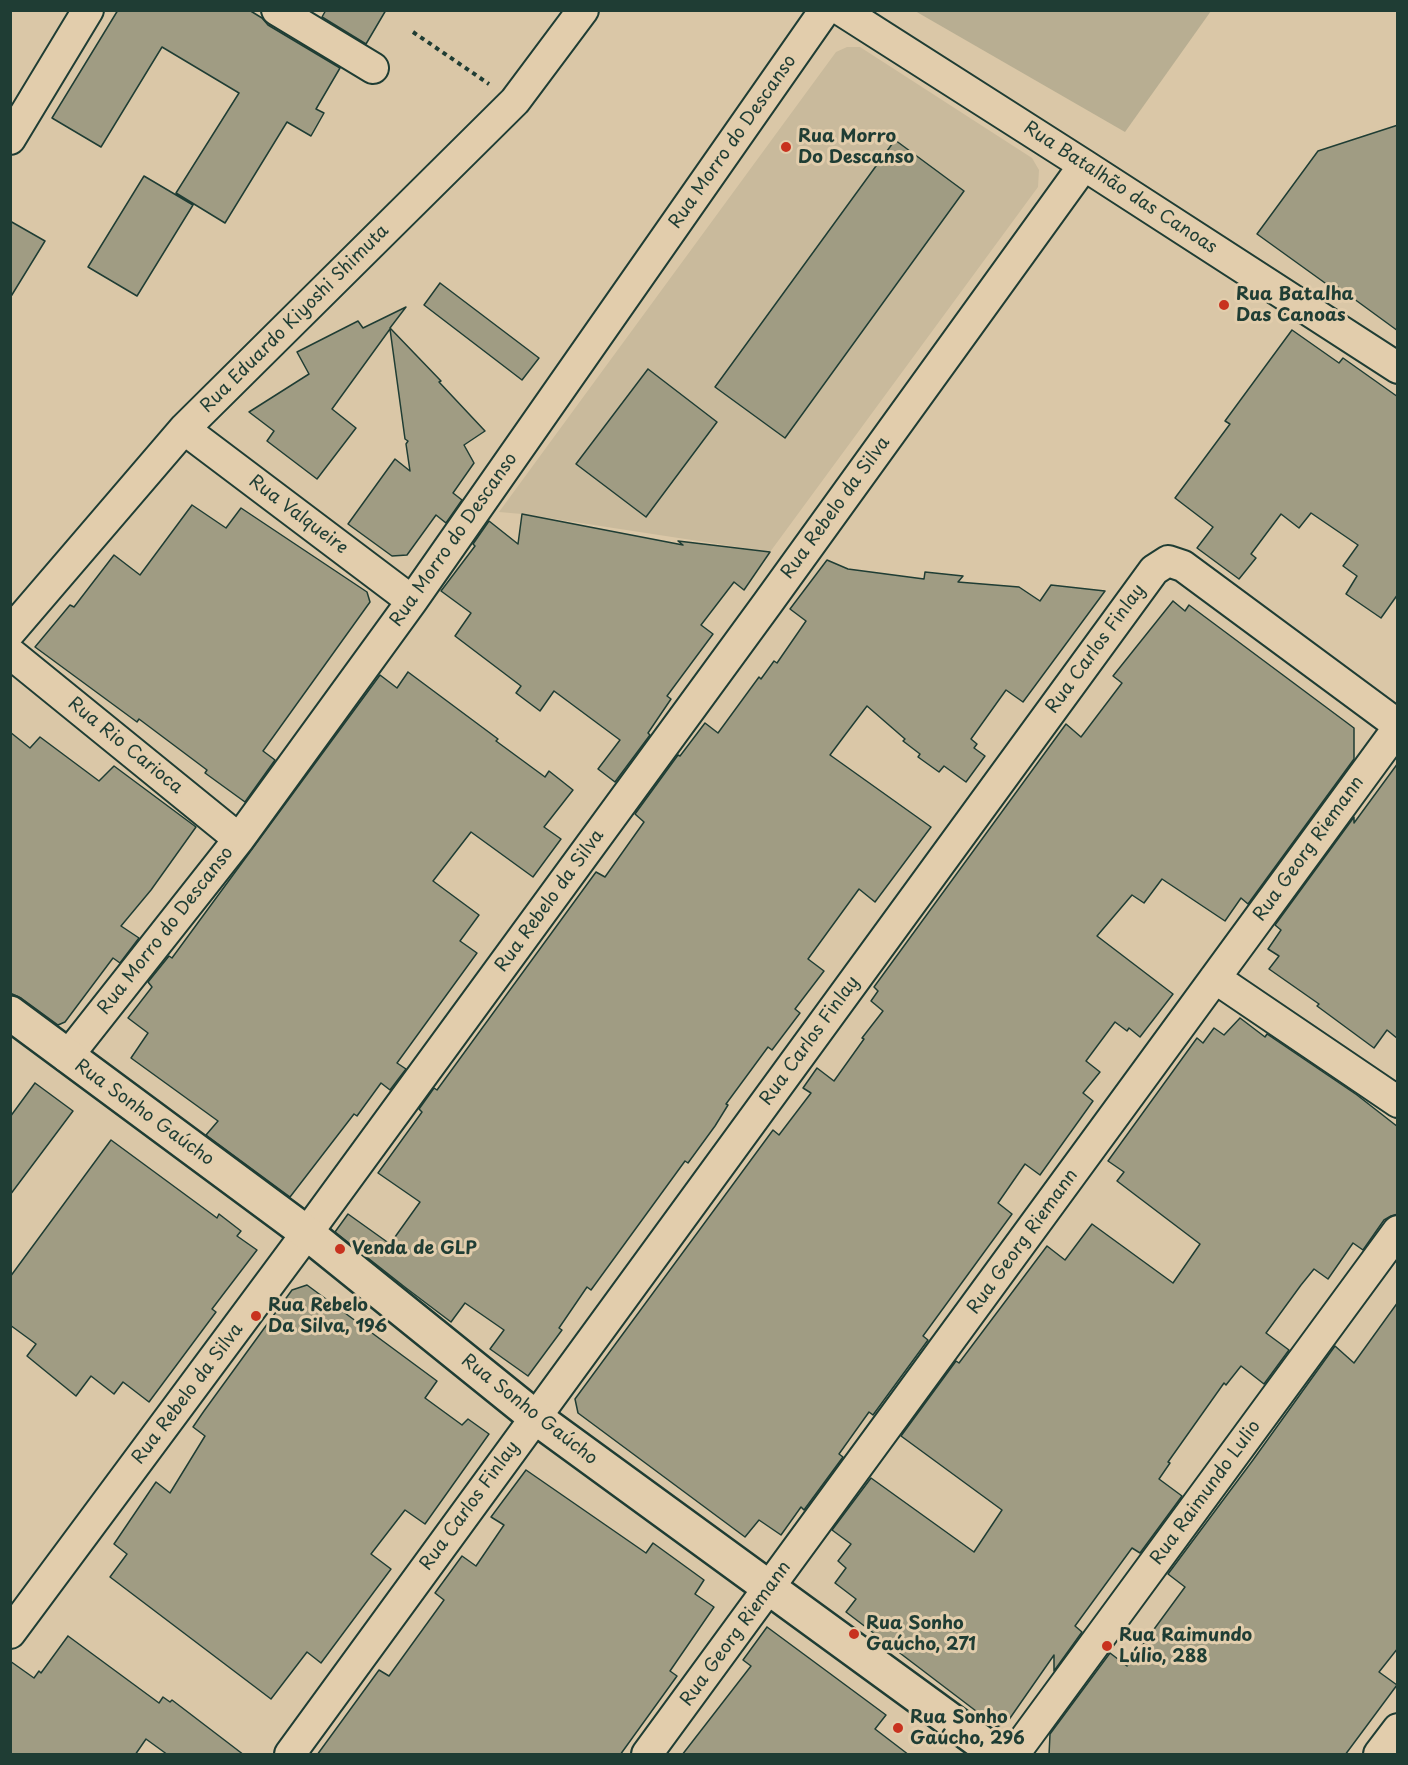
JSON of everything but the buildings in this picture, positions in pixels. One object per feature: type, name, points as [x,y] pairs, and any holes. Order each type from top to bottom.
[{"type":"street","points":[[10,139],[88,10]]},
{"type":"street","points":[[277,10],[373,68]]},
{"type":"street","name":"Rua Eduardo Kiyoshi Shimuta","points":[[10,632],[184,429],[515,101],[583,10]]},
{"type":"street","name":"Rua Morro do Descanso","points":[[67,1057],[239,839],[412,601],[825,10]]},
{"type":"street","name":"Rua Batalhão das Canoas","points":[[841,10],[1398,368]]},
{"type":"street","name":"Rua Rebelo da Silva","points":[[10,1633],[307,1233],[767,604],[1084,165]]},
{"type":"street","name":"Rua Valqueire","points":[[184,429],[412,601]]},
{"type":"street","name":"Rua Carlos Finlay","points":[[290,1755],[1154,570],[1168,561],[1183,566],[1398,727]]},
{"type":"street","name":"Rua Rio Carioca","points":[[10,653],[239,839]]},
{"type":"street","name":"Rua Georg Riemann","points":[[647,1755],[1398,727]]},
{"type":"street","points":[[1215,978],[1398,1102]]},
{"type":"street","name":"Rua Sonho Gaúcho","points":[[10,1013],[307,1233],[535,1416],[997,1755]]},
{"type":"street","name":"Rua Raimundo Lulio","points":[[1014,1755],[1398,1230]]},
{"type":"street","points":[[1379,1755],[1398,1729]]},
{"type":"path","points":[[413,32],[515,101]]},
{"type":"shaded area","points":[[915,11],[1211,11],[1125,132]]},
{"type":"shaded area","points":[[847,47],[860,47],[1032,158],[1039,170],[1038,187],[770,552],[499,512],[836,52]]},
{"type":"place","name":"Rua Morro Do Descanso","points":[[786,147]]},
{"type":"place","name":"Rua Batalha Das Canoas","points":[[1224,305]]},
{"type":"place","name":"Venda de GLP","points":[[340,1249]]},
{"type":"place","name":"Rua Rebelo Da Silva, 196","points":[[256,1316]]},
{"type":"place","name":"Rua Sonho Gaúcho, 271","points":[[854,1634]]},
{"type":"place","name":"Rua Raimundo Lúlio, 288","points":[[1107,1646]]},
{"type":"place","name":"Rua Sonho Gaúcho, 296","points":[[898,1728]]}]
